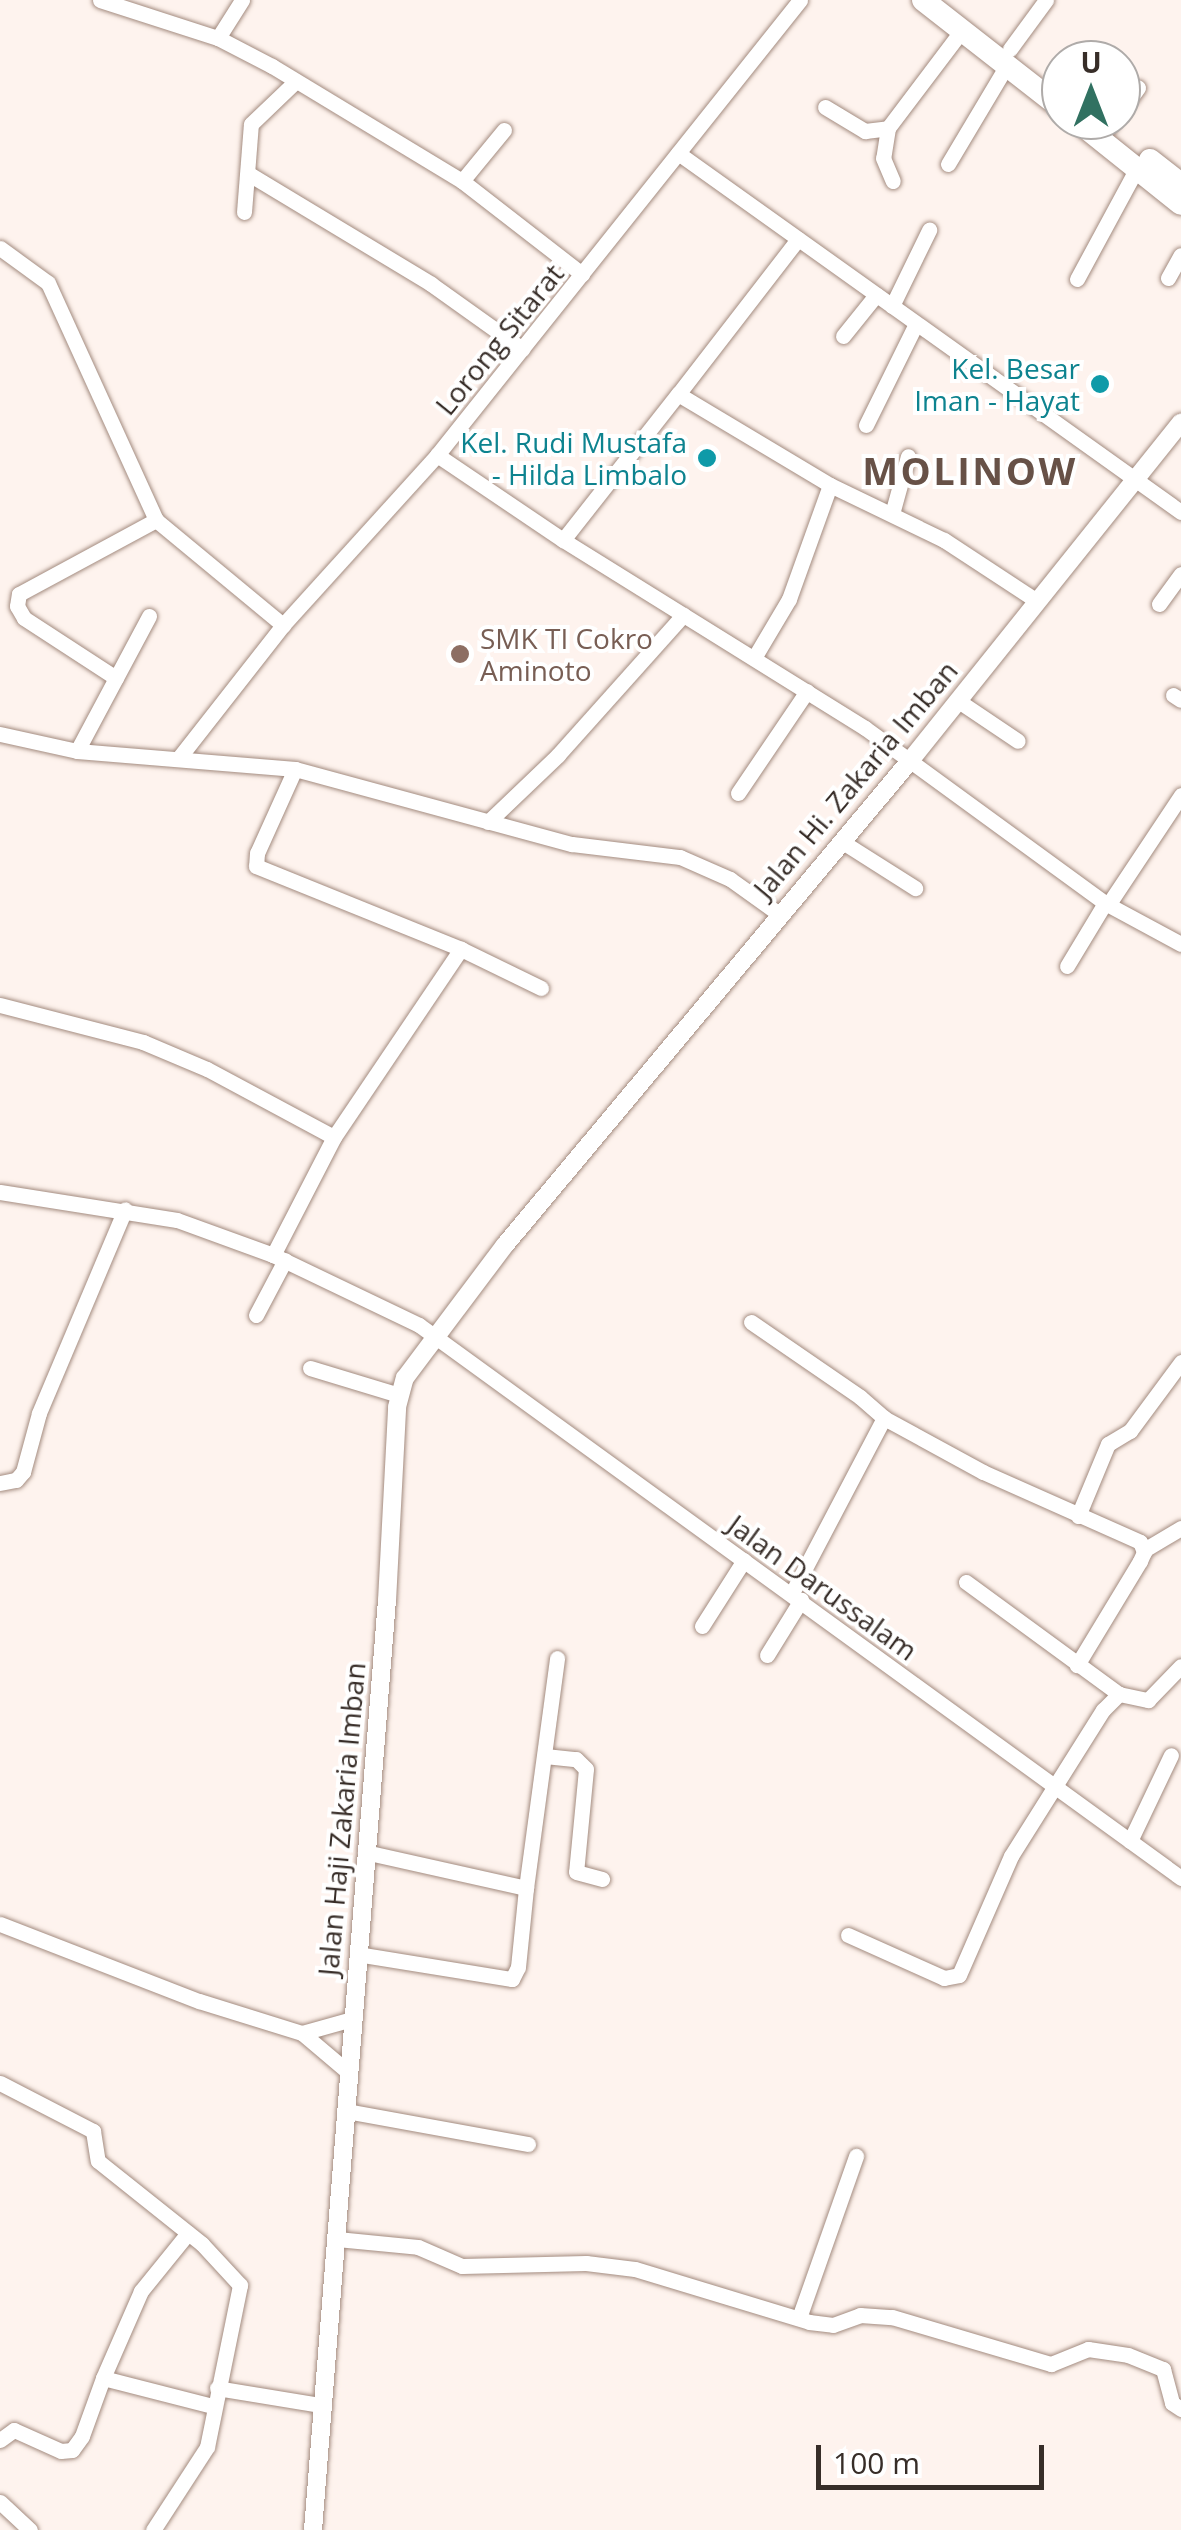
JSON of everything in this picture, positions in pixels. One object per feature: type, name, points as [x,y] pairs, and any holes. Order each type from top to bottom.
[{"type":"highway","points":[[923,0],[962,30],[1041,76]]},
{"type":"highway","points":[[948,0],[1041,89]]},
{"type":"highway","points":[[1106,140],[1159,176]]},
{"type":"highway","points":[[1128,140],[1181,204]]},
{"type":"main road","name":"Jalan Hi. Zakaria Imban","points":[[569,1170],[778,914],[909,762],[1181,422]]},
{"type":"main road","name":"Jalan Haji Zakaria Imban","points":[[313,2530],[387,1600],[398,1395],[436,1335],[569,1170]]},
{"type":"street","points":[[100,0],[218,38],[284,73],[462,181],[582,274]]},
{"type":"street","points":[[218,38],[242,0]]},
{"type":"street","name":"Lorong Sitarat","points":[[800,0],[437,456],[563,540],[807,691],[1107,904],[1181,944]]},
{"type":"street","points":[[948,164],[1008,57],[1046,0]]},
{"type":"street","points":[[893,181],[883,158],[888,128],[962,30]]},
{"type":"street","points":[[244,212],[251,124],[284,73]]},
{"type":"street","points":[[826,107],[864,131],[888,128]]},
{"type":"street","points":[[462,181],[504,130]]},
{"type":"street","points":[[678,154],[1181,512]]},
{"type":"street","points":[[249,174],[431,284],[522,349]]},
{"type":"street","points":[[1077,279],[1159,176]]},
{"type":"street","points":[[892,306],[929,230]]},
{"type":"street","points":[[563,540],[798,239]]},
{"type":"street","points":[[0,248],[46,281],[156,520],[283,625]]},
{"type":"street","points":[[1168,278],[1181,255]]},
{"type":"street","points":[[843,336],[876,295]]},
{"type":"street","points":[[866,424],[916,324]]},
{"type":"street","points":[[678,394],[830,485],[944,540],[1036,601]]},
{"type":"street","points":[[178,760],[283,625],[437,456]]},
{"type":"street","points":[[892,514],[908,456]]},
{"type":"street","points":[[754,658],[788,599],[830,485]]},
{"type":"street","points":[[116,678],[24,618],[17,606],[19,594],[156,520]]},
{"type":"street","points":[[1159,604],[1181,574]]},
{"type":"street","points":[[488,822],[558,754],[683,615]]},
{"type":"street","points":[[77,750],[149,616]]},
{"type":"street","points":[[738,793],[807,691]]},
{"type":"street","points":[[957,700],[1018,741]]},
{"type":"street","points":[[0,734],[77,750],[295,769],[572,844],[691,860],[730,879],[778,914]]},
{"type":"street","points":[[295,769],[257,852],[256,866],[461,949],[540,988]]},
{"type":"street","points":[[1066,966],[1181,795]]},
{"type":"street","points":[[840,841],[915,888]]},
{"type":"street","points":[[256,1315],[334,1137],[461,949]]},
{"type":"street","points":[[0,1006],[142,1042],[207,1069],[334,1137]]},
{"type":"street","name":"Jalan Darussalam","points":[[0,1192],[177,1220],[279,1257],[436,1335],[1181,1878]]},
{"type":"street","points":[[0,1483],[16,1480],[23,1472],[39,1414],[125,1209]]},
{"type":"street","points":[[751,1322],[919,1441],[1140,1542],[1144,1550]]},
{"type":"street","points":[[1078,1516],[1108,1444],[1130,1431],[1181,1362]]},
{"type":"street","points":[[310,1368],[398,1395]]},
{"type":"street","points":[[767,1655],[884,1418]]},
{"type":"street","points":[[1077,1664],[1144,1550],[1181,1528]]},
{"type":"street","points":[[702,1626],[744,1560]]},
{"type":"street","points":[[966,1582],[1119,1694],[1148,1700],[1181,1666]]},
{"type":"street","points":[[357,1954],[512,1979],[518,1967],[557,1658]]},
{"type":"street","points":[[848,1935],[944,1978],[958,1975],[1011,1856],[1053,1785],[1119,1694]]},
{"type":"street","points":[[1130,1842],[1171,1755]]},
{"type":"street","points":[[545,1756],[576,1759],[586,1769],[576,1872],[602,1878]]},
{"type":"street","points":[[365,1852],[526,1888]]},
{"type":"street","points":[[0,1924],[199,2001],[302,2033],[348,2072]]},
{"type":"street","points":[[302,2033],[352,2018]]},
{"type":"street","points":[[0,2083],[87,2125],[96,2136],[98,2161],[188,2233],[240,2285],[204,2455],[153,2530]]},
{"type":"street","points":[[346,2111],[528,2144]]},
{"type":"street","points":[[799,2318],[856,2156]]},
{"type":"street","points":[[0,2440],[14,2430],[61,2452],[72,2450],[141,2291],[188,2233]]},
{"type":"street","points":[[336,2239],[418,2247],[462,2266],[586,2263],[635,2270],[834,2325],[860,2315],[892,2317],[1051,2364],[1088,2350],[1128,2355],[1164,2369],[1172,2402],[1181,2410]]},
{"type":"street","points":[[103,2378],[214,2406]]},
{"type":"street","points":[[217,2388],[320,2405]]},
{"type":"street","points":[[0,2502],[30,2530]]},
{"type":"place","name":"Kel. Besar Iman - Hayat","points":[[1100,384]]},
{"type":"place","name":"Kel. Rudi Mustafa - Hilda Limbalo","points":[[707,458]]},
{"type":"place","name":"SMK TI Cokro Aminoto","points":[[460,654]]},
{"type":"district","name":"MOLINOW","points":[[970,471]]}]
